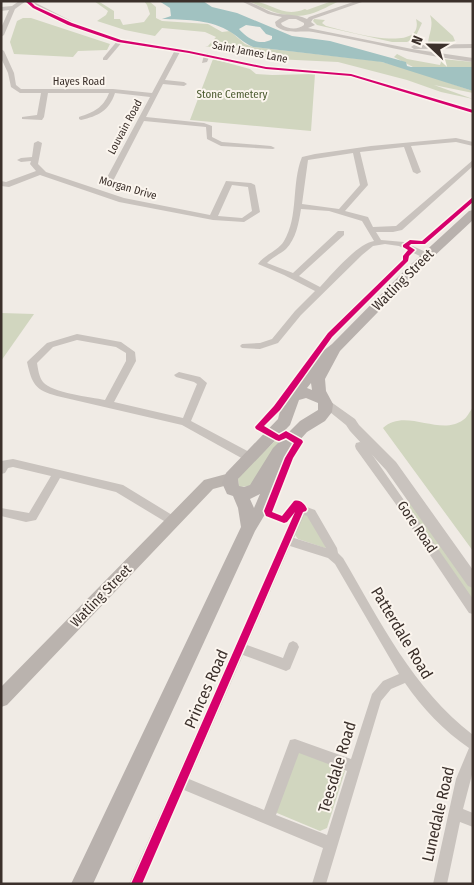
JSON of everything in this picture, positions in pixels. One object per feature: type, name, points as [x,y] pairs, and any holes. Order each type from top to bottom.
[{"type":"main road","name":"Watling Street","points":[[290,401],[321,361],[473,213]]},
{"type":"main road","name":"Watling Street","points":[[324,400],[318,387],[319,374],[335,349]]},
{"type":"main road","points":[[236,488],[249,493],[256,488],[278,452],[284,449],[303,426],[318,418],[325,410],[324,400],[312,394],[302,393],[295,395],[290,401],[288,415],[284,424],[249,457],[236,488],[246,508],[249,527]]},
{"type":"main road","name":"Princes Road","points":[[82,884],[249,527],[259,515],[270,494],[284,449]]},
{"type":"main road","name":"Watling Street","points":[[1,699],[201,493],[236,488]]},
{"type":"street","points":[[1,35],[12,11],[23,1]]},
{"type":"street","name":"Saint James Lane","points":[[27,1],[34,8],[70,24],[120,41],[178,50],[206,59],[266,68],[334,72],[354,76],[473,112]]},
{"type":"street","points":[[236,1],[278,22],[279,26],[287,30],[303,29],[401,50],[473,60]]},
{"type":"street","points":[[244,1],[273,14],[299,18],[345,1]]},
{"type":"street","points":[[303,29],[307,26],[307,22],[318,16],[356,2]]},
{"type":"street","points":[[1,10],[12,11]]},
{"type":"street","points":[[278,22],[288,17]]},
{"type":"street","points":[[299,18],[324,29],[395,44],[423,47],[473,46]]},
{"type":"street","points":[[105,59],[120,41]]},
{"type":"street","name":"Louvain Road","points":[[107,195],[108,183],[178,50]]},
{"type":"street","name":"Hayes Road","points":[[1,51],[11,73],[14,88],[20,91],[113,91],[154,95]]},
{"type":"street","points":[[162,82],[184,84]]},
{"type":"street","name":"Hayes Road","points":[[24,118],[40,118],[45,91]]},
{"type":"street","name":"Hayes Road","points":[[81,118],[96,114],[109,104],[113,91]]},
{"type":"street","points":[[142,119],[202,124],[209,126],[209,138],[221,144],[271,148]]},
{"type":"street","points":[[321,291],[262,264],[266,258],[281,250],[289,240],[298,206],[305,159],[356,150],[459,140],[473,144]]},
{"type":"street","points":[[3,186],[40,172],[34,165],[38,143]]},
{"type":"street","points":[[407,145],[417,172]]},
{"type":"street","points":[[341,211],[364,185],[356,150]]},
{"type":"street","points":[[21,160],[35,159]]},
{"type":"street","points":[[371,229],[393,230],[399,228],[473,162]]},
{"type":"street","name":"Morgan Drive","points":[[40,172],[107,195],[161,209],[213,218],[244,220],[256,212],[252,185],[229,183],[213,218]]},
{"type":"street","points":[[88,189],[108,183]]},
{"type":"street","points":[[298,206],[313,206],[341,211],[365,219],[378,242]]},
{"type":"street","points":[[294,277],[341,233]]},
{"type":"street","points":[[245,346],[260,346],[275,341],[298,313],[359,253],[378,242],[402,245],[427,256]]},
{"type":"street","points":[[108,404],[130,362],[130,352],[118,344],[77,337],[50,344],[32,362],[35,378],[46,390],[186,422],[249,457]]},
{"type":"street","points":[[179,375],[197,379],[202,385],[186,422]]},
{"type":"street","name":"Gore Road","points":[[324,400],[351,422],[354,428]]},
{"type":"street","name":"Gore Road","points":[[318,418],[334,419],[354,428],[373,445],[391,466],[406,498],[473,609]]},
{"type":"street","name":"Gore Road","points":[[360,446],[406,498],[473,582]]},
{"type":"street","points":[[1,470],[5,465],[11,463],[120,489],[173,521]]},
{"type":"street","points":[[1,512],[26,518],[32,517],[57,474]]},
{"type":"street","name":"Princes Road","points":[[136,884],[300,510],[303,509]]},
{"type":"street","name":"Patterdale Road","points":[[303,509],[312,514],[334,551],[332,555],[339,561],[407,676],[432,707],[473,743]]},
{"type":"street","points":[[287,540],[332,555]]},
{"type":"street","points":[[239,648],[286,665],[293,646]]},
{"type":"street","name":"Teesdale Road","points":[[319,884],[376,698],[387,685],[407,676]]},
{"type":"street","points":[[268,818],[295,744],[355,768]]},
{"type":"street","name":"Lunedale Road","points":[[440,884],[463,779],[473,753]]},
{"type":"street","points":[[180,782],[331,844]]},
{"type":"street","points":[[455,813],[473,820]]},
{"type":"green space","points":[[94,1],[98,1],[114,11],[114,19],[120,19],[123,25],[144,22],[150,14],[144,1],[149,1],[156,7],[156,18],[162,21],[208,24],[222,32],[230,31],[245,44],[253,47],[378,61],[402,67],[473,91],[473,93],[434,85],[473,99],[441,92],[407,80],[338,62],[275,59],[205,46],[208,46],[216,37],[205,32],[162,28],[155,36],[125,30],[97,21],[106,15],[108,11]]},
{"type":"green space","points":[[249,1],[283,11],[297,12],[332,1],[340,1],[314,13],[294,16],[271,11]]},
{"type":"green space","points":[[430,15],[453,36],[455,41],[444,45],[428,43],[431,26]]},
{"type":"green space","points":[[23,18],[31,18],[110,44],[107,50],[78,51],[73,57],[14,54],[10,42],[17,21]]},
{"type":"green space","points":[[314,19],[325,20],[322,23],[326,26],[349,32],[396,39],[409,36],[416,30],[416,19],[422,23],[415,38],[407,42],[392,42],[317,25],[313,21]]},
{"type":"green space","points":[[397,54],[407,59],[440,65],[442,59],[473,62],[473,67],[413,67],[394,57]]},
{"type":"green space","name":"Stone Cemetery","points":[[213,59],[250,69],[256,74],[315,74],[311,131],[190,120]]},
{"type":"green space","points":[[1,313],[34,314],[1,361]]},
{"type":"green space","points":[[473,407],[473,551],[383,428],[392,422],[402,420],[444,425],[454,424],[464,419]]},
{"type":"green space","points":[[276,440],[282,442],[251,486],[239,487],[238,479],[241,474]]},
{"type":"green space","points":[[408,500],[427,522],[473,588],[473,604],[405,504]]},
{"type":"green space","points":[[301,514],[307,514],[327,547],[298,539],[295,535]]},
{"type":"green space","points":[[301,751],[340,766],[345,771],[327,828],[320,831],[277,813],[277,805],[295,753]]},
{"type":"water","points":[[159,1],[203,1],[212,7],[237,13],[292,36],[330,41],[406,62],[407,66],[411,67],[473,67],[473,91],[382,62],[253,47],[220,26],[195,21],[162,19],[171,16],[170,8]],"holes":[[[246,25],[260,27],[266,34],[272,36],[272,39],[258,42],[239,29]]]},
{"type":"cycle path","points":[[27,1],[34,7],[70,24],[120,41],[189,52],[266,68],[351,75],[473,112]]},
{"type":"cycle path","points":[[136,884],[300,509],[303,509],[297,503],[284,520],[269,514],[268,511],[289,458],[299,442],[286,434],[279,438],[259,427],[277,408],[330,335],[406,260],[406,256],[412,250],[405,246],[410,242],[423,243],[473,199]]}]
